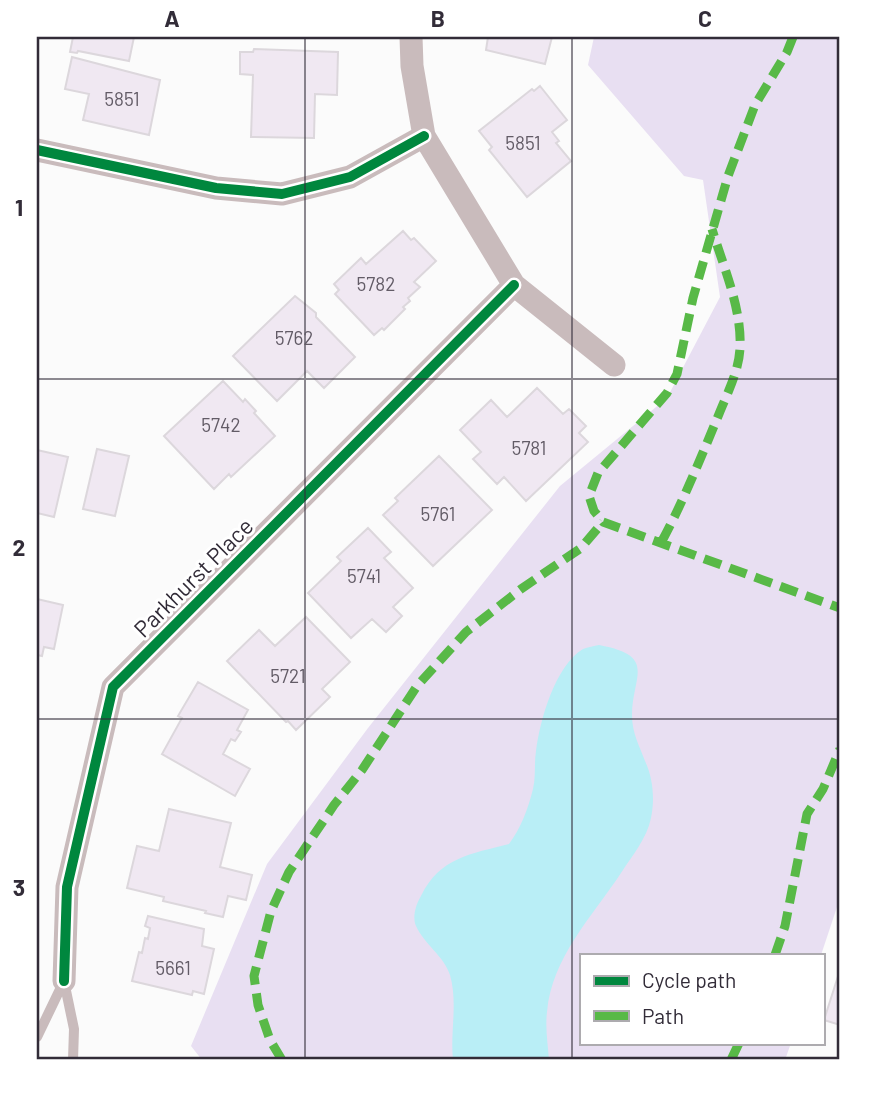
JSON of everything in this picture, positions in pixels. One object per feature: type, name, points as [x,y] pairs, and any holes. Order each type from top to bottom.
[{"type":"street","points":[[411,37],[412,66],[424,136],[514,285],[614,365]]},
{"type":"street","points":[[37,150],[216,188],[282,194],[350,177],[424,136]]},
{"type":"street","name":"Parkhurst Place","points":[[64,981],[67,887],[113,687],[514,285]]},
{"type":"lane","points":[[37,1037],[64,981]]},
{"type":"lane","points":[[64,981],[74,1029],[73,1060]]},
{"type":"shaded area","points":[[594,37],[840,37],[840,898],[821,954],[580,954],[580,1044],[791,1044],[785,1060],[202,1060],[191,1046],[267,864],[368,728],[560,486],[667,398],[720,297],[703,180],[684,176],[588,65]]},
{"type":"water","points":[[599,645],[629,655],[638,670],[632,721],[651,781],[653,803],[649,825],[643,840],[575,938],[557,973],[550,992],[546,1018],[549,1060],[453,1060],[453,996],[450,975],[416,926],[416,907],[429,883],[447,865],[469,855],[509,844],[521,825],[531,796],[541,724],[557,681],[573,657],[583,649]]},
{"type":"building","points":[[73,37],[134,37],[129,61],[78,51],[70,52]]},
{"type":"building","points":[[488,37],[552,37],[545,64],[486,50]]},
{"type":"building","points":[[254,49],[338,52],[337,95],[315,94],[314,138],[251,137],[253,75],[240,74],[240,52],[253,52]]},
{"type":"building","points":[[72,57],[160,80],[149,135],[83,120],[89,94],[65,89]]},
{"type":"building","points":[[540,86],[567,120],[552,132],[559,141],[556,143],[571,161],[527,197],[489,150],[492,147],[479,131],[532,89],[534,91]]},
{"type":"building","points":[[403,231],[411,240],[414,238],[436,261],[414,282],[420,287],[408,298],[410,301],[403,307],[405,309],[384,330],[382,328],[374,335],[335,294],[339,290],[334,284],[361,258],[366,264]]},
{"type":"building","points":[[295,296],[316,313],[316,317],[355,357],[324,388],[307,371],[277,401],[233,356]]},
{"type":"building","points":[[223,381],[243,402],[245,399],[275,436],[214,489],[164,436]]},
{"type":"building","points":[[537,388],[563,414],[569,409],[586,426],[579,433],[588,442],[526,501],[504,477],[497,484],[473,459],[481,452],[460,430],[491,400],[507,417]]},
{"type":"building","points":[[97,449],[129,456],[115,516],[83,509]]},
{"type":"building","points":[[37,450],[68,457],[54,517],[37,513]]},
{"type":"building","points":[[439,456],[492,510],[433,566],[383,515],[398,501],[395,498]]},
{"type":"building","points":[[368,528],[391,552],[384,558],[413,588],[393,607],[402,616],[386,632],[372,619],[351,638],[308,593],[341,561],[337,557]]},
{"type":"building","points":[[37,599],[63,605],[54,649],[44,647],[42,656],[37,655]]},
{"type":"building","points":[[306,617],[350,662],[322,689],[330,697],[296,730],[227,661],[259,630],[275,646]]},
{"type":"building","points":[[198,682],[248,710],[237,730],[241,732],[235,741],[231,739],[223,754],[250,769],[235,796],[162,754],[182,718],[178,716]]},
{"type":"building","points":[[169,809],[231,823],[220,867],[252,875],[246,900],[228,896],[223,917],[127,888],[137,846],[159,851]]},
{"type":"building","points":[[148,916],[204,929],[202,946],[214,949],[204,994],[193,991],[192,995],[132,981],[139,952],[142,953],[145,938],[148,939],[150,928],[145,926]]},
{"type":"building","points":[[840,970],[840,1025],[824,1020]]},
{"type":"marked path","points":[[793,37],[755,105],[728,176],[693,298],[677,374],[667,393],[598,473],[589,496],[594,511],[603,522],[840,608]]},
{"type":"marked path","points":[[662,541],[706,446],[732,382],[739,357],[740,333],[735,303],[712,229]]},
{"type":"marked path","points":[[282,1060],[270,1040],[258,1005],[254,976],[271,911],[289,872],[334,805],[362,770],[417,686],[466,632],[521,589],[581,548],[603,522]]},
{"type":"marked path","points":[[775,954],[785,926],[807,814],[823,789],[840,749]]},
{"type":"marked path","points":[[731,1060],[739,1044]]},
{"type":"cycle path","points":[[37,150],[216,188],[282,194],[350,177],[424,136]]},
{"type":"cycle path","points":[[64,981],[67,887],[113,687],[514,285]]}]
